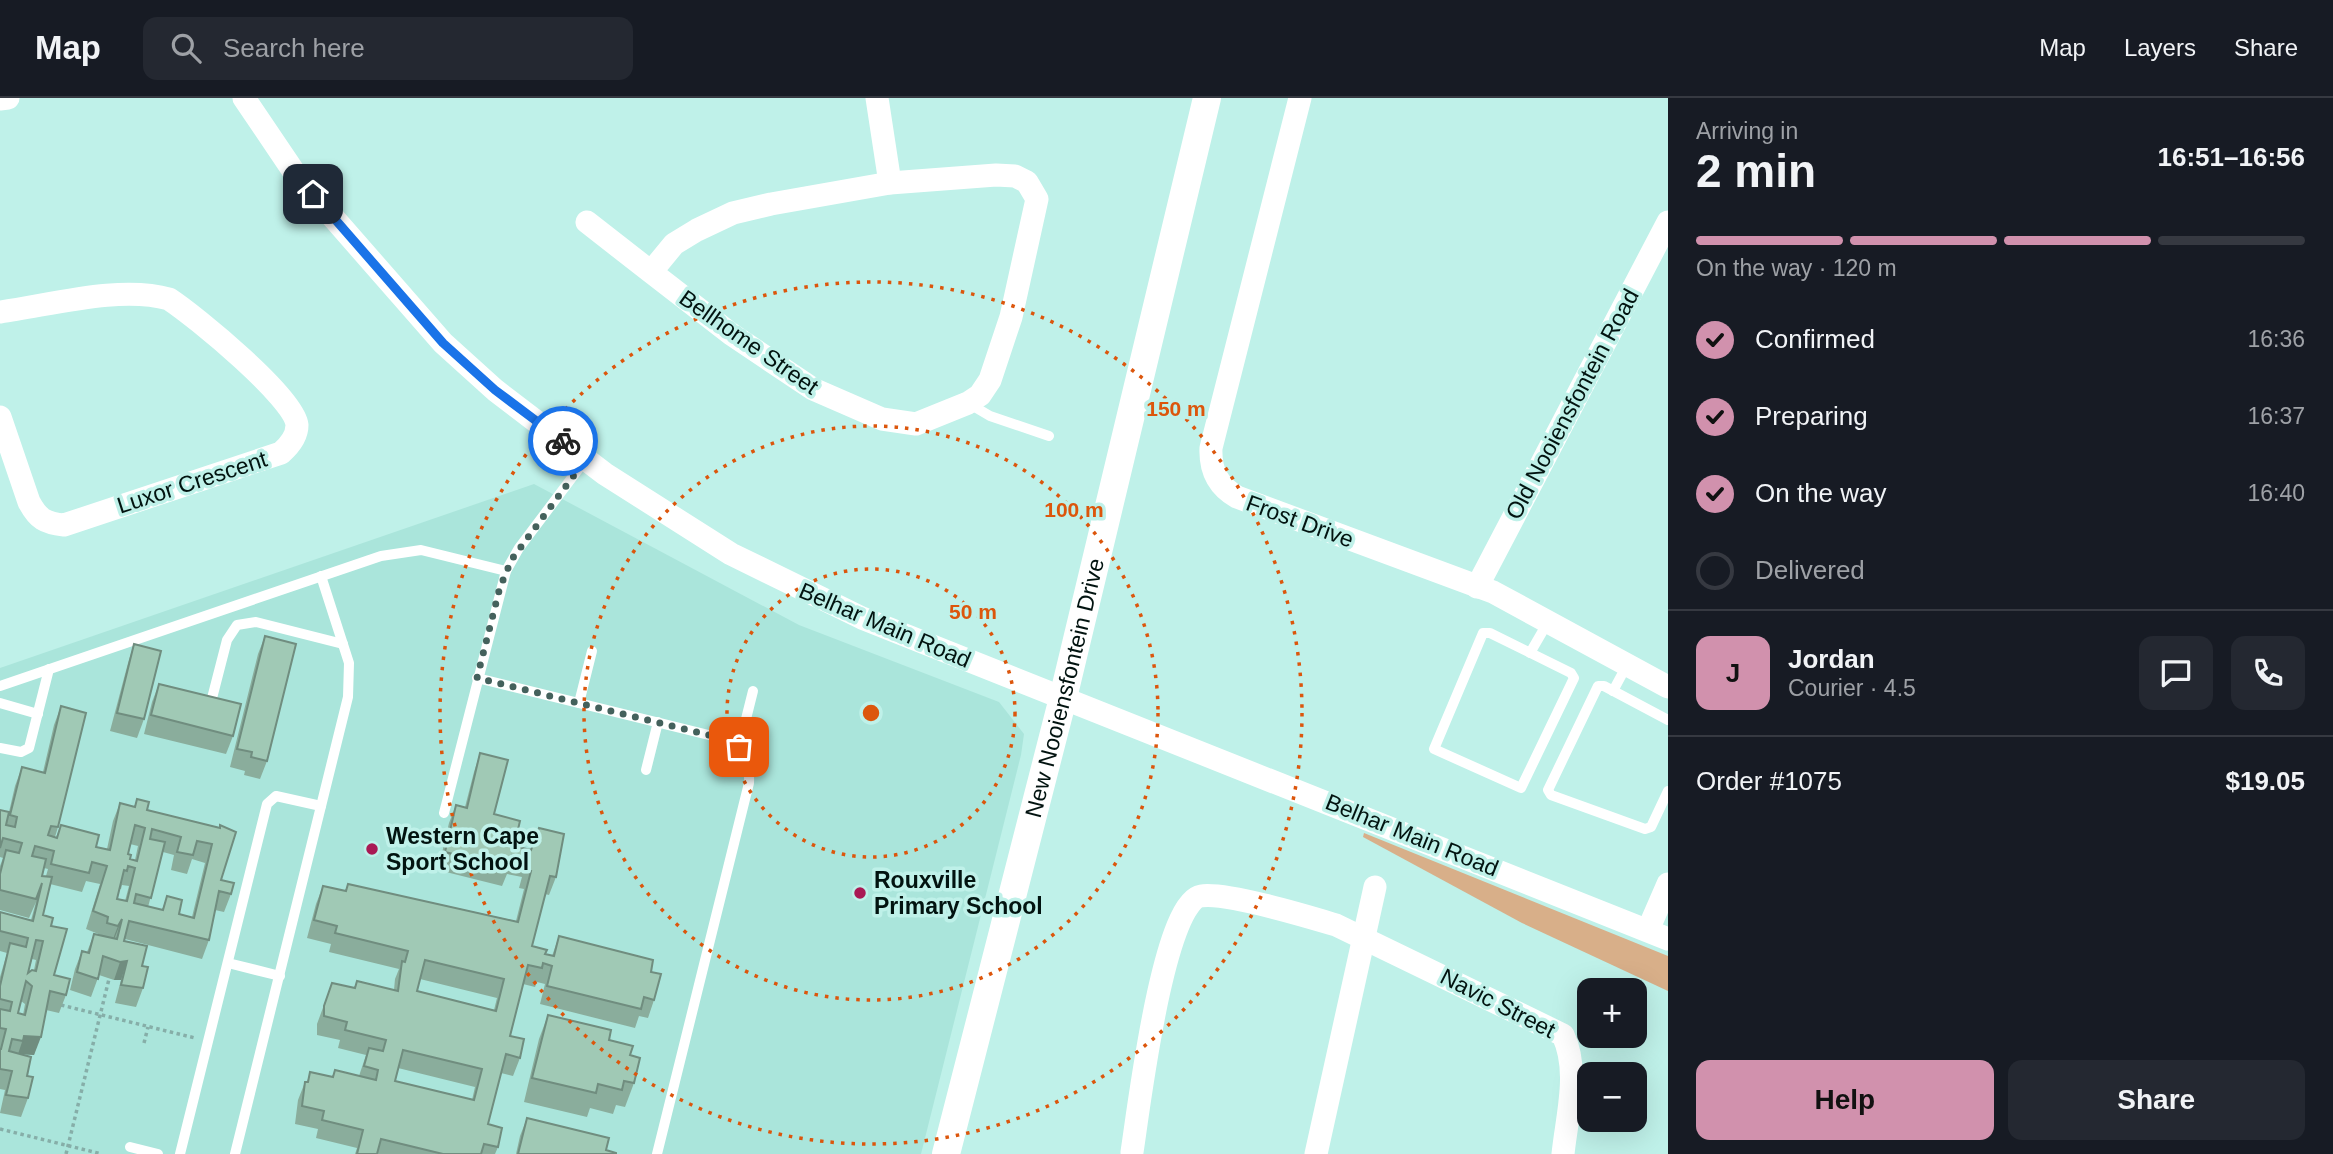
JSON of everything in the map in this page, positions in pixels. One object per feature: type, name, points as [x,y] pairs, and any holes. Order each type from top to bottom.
[{"type":"street","points":[[0,99],[8,98]]},
{"type":"street","name":"Belhar Main Road","points":[[244,98],[296,175],[443,343],[495,390],[586,459],[762,572],[862,618],[1658,934]]},
{"type":"street","points":[[877,98],[890,183]]},
{"type":"street","name":"New Nooiensfontein Drive","points":[[946,1154],[1063,698],[1207,98]]},
{"type":"street","name":"Frost Drive","points":[[1300,98],[1211,448],[1213,470],[1223,487],[1237,497],[1477,587],[1668,687]]},
{"type":"street","name":"Bellhome Street","points":[[587,222],[650,272],[731,334],[813,389],[882,419],[916,424],[968,403],[980,395],[998,361],[1037,199],[1027,182],[1015,176],[890,183],[733,214],[674,244],[650,272]]},
{"type":"street","name":"Old Nooiensfontein Road","points":[[1477,587],[1668,222]]},
{"type":"street","name":"Luxor Crescent","points":[[0,312],[127,294],[150,293],[170,299],[285,399],[297,426],[293,440],[281,453],[64,525],[44,522],[36,515],[0,417]]},
{"type":"street","points":[[1658,934],[1668,884]]},
{"type":"street","points":[[1317,1154],[1375,887]]},
{"type":"street","points":[[1132,1152],[1149,1037],[1175,930],[1190,901],[1200,896],[1217,897],[1300,914],[1363,937]]},
{"type":"street","name":"Navic Street","points":[[1363,937],[1563,1035],[1570,1051],[1572,1074],[1563,1154]]},
{"type":"lane","points":[[968,403],[990,416],[1049,436]]},
{"type":"lane","points":[[444,813],[506,571],[519,548],[586,459]]},
{"type":"lane","points":[[0,685],[381,556],[421,550],[506,571]]},
{"type":"lane","points":[[235,1154],[350,684],[349,663],[321,576]]},
{"type":"lane","points":[[210,706],[227,640],[237,625],[256,622],[343,644]]},
{"type":"lane","points":[[1530,653],[1548,622]]},
{"type":"lane","points":[[1490,632],[1530,653],[1571,673],[1574,678],[1524,787],[1519,788],[1438,753],[1434,746],[1483,634],[1490,632]]},
{"type":"lane","points":[[579,703],[592,651]]},
{"type":"lane","points":[[1613,691],[1627,665]]},
{"type":"lane","points":[[0,748],[21,752],[29,748],[49,669]]},
{"type":"lane","points":[[477,678],[725,739],[739,747],[749,765],[749,783],[657,1154]]},
{"type":"lane","points":[[1668,720],[1604,686],[1595,688],[1549,793],[1645,829],[1651,827],[1668,791]]},
{"type":"lane","points":[[739,747],[753,691]]},
{"type":"lane","points":[[0,703],[38,714]]},
{"type":"lane","points":[[646,770],[658,722]]},
{"type":"lane","points":[[180,1154],[269,800],[281,796],[321,806]]},
{"type":"lane","points":[[228,962],[279,975]]},
{"type":"lane","points":[[130,1147],[158,1154]]},
{"type":"path","points":[[66,1154],[109,979]]},
{"type":"path","points":[[61,1005],[208,1041]]},
{"type":"path","points":[[144,1044],[148,1027]]},
{"type":"path","points":[[0,1129],[102,1154]]},
{"type":"shaded area","name":"Western Cape Sport School","points":[[534,484],[799,625],[999,702],[1024,734],[921,1154],[0,1154],[0,668]]},
{"type":"shaded area","points":[[1364,833],[1668,956],[1668,991],[1647,981],[1647,978],[1640,978],[1522,923],[1363,837]]},
{"type":"building","points":[[265,636],[296,644],[267,761],[251,757],[252,752],[237,749]]},
{"type":"building","points":[[134,644],[161,651],[144,719],[117,713]]},
{"type":"building","points":[[159,684],[241,704],[233,736],[151,715]]},
{"type":"building","points":[[61,706],[86,713],[58,827],[51,826],[48,835],[57,838],[61,825],[99,835],[96,847],[110,850],[120,803],[135,807],[137,799],[149,802],[147,810],[220,828],[220,825],[236,832],[221,880],[234,883],[231,894],[219,891],[209,940],[129,921],[124,941],[147,946],[142,966],[148,967],[143,988],[121,985],[127,961],[120,962],[103,956],[98,979],[77,972],[82,951],[89,953],[94,934],[117,939],[122,919],[118,926],[107,923],[108,917],[93,911],[107,866],[92,862],[89,873],[51,864],[54,851],[35,846],[32,856],[46,859],[42,876],[52,877],[43,915],[53,918],[51,926],[67,929],[54,975],[70,979],[66,995],[50,991],[41,1037],[24,1036],[23,1041],[12,1039],[9,1051],[31,1057],[27,1076],[33,1077],[28,1098],[6,1095],[12,1071],[0,1069],[0,1049],[6,1029],[0,1028],[0,1009],[10,1011],[12,1002],[0,999],[0,986],[10,943],[26,947],[28,938],[0,931],[0,912],[33,921],[42,883],[36,899],[0,890],[0,874],[6,850],[19,853],[22,843],[3,838],[0,848],[0,810],[9,812],[6,825],[15,827],[17,817],[10,815],[22,767],[45,773]],"holes":[[[135,825],[145,828],[137,861],[130,859],[131,855],[128,854]],[[152,829],[181,837],[177,852],[193,855],[197,841],[212,844],[194,918],[179,914],[182,900],[167,896],[163,910],[134,903],[136,894],[151,898],[165,842],[150,839]],[[128,866],[135,868],[127,901],[117,899],[124,870],[127,871]],[[36,940],[43,941],[36,971],[28,973]],[[26,981],[32,986],[25,1015],[18,1013]]]},
{"type":"building","points":[[480,753],[508,760],[494,814],[520,821],[514,846],[531,850],[539,828],[564,834],[556,877],[550,876],[532,946],[547,950],[545,954],[554,956],[559,936],[653,960],[651,972],[661,974],[654,1000],[644,997],[641,1009],[547,986],[552,966],[543,963],[542,968],[528,965],[510,1036],[524,1039],[520,1058],[506,1054],[488,1124],[502,1128],[498,1147],[484,1144],[481,1154],[443,1154],[381,1139],[377,1154],[357,1154],[363,1130],[322,1120],[324,1111],[302,1106],[305,1082],[308,1082],[310,1072],[333,1077],[335,1070],[376,1080],[378,1070],[364,1066],[369,1048],[383,1051],[386,1040],[345,1030],[347,1022],[324,1016],[324,1006],[332,983],[355,988],[357,981],[398,991],[402,961],[405,962],[408,951],[335,933],[337,926],[314,920],[323,886],[346,891],[348,884],[518,922],[531,871],[526,870],[528,859],[512,855],[509,868],[445,852],[456,805],[467,808]],"holes":[[[425,960],[504,979],[496,1011],[417,991]],[[403,1050],[482,1069],[474,1100],[395,1081]]]},
{"type":"building","points":[[548,1015],[611,1030],[609,1040],[633,1046],[630,1055],[640,1058],[634,1083],[624,1081],[622,1090],[598,1084],[596,1093],[532,1078]]},
{"type":"building","points":[[527,1118],[609,1138],[606,1150],[616,1154],[518,1154]]},
{"type":"way so far","points":[[563,441],[586,459],[519,548],[506,571],[477,678],[725,739],[739,747]]},
{"type":"place","name":"Western Cape Sport School","points":[[372,849]]},
{"type":"place","name":"Rouxville Primary School","points":[[860,893]]},
{"type":"route","points":[[313,194],[443,343],[495,390],[563,441]]}]
